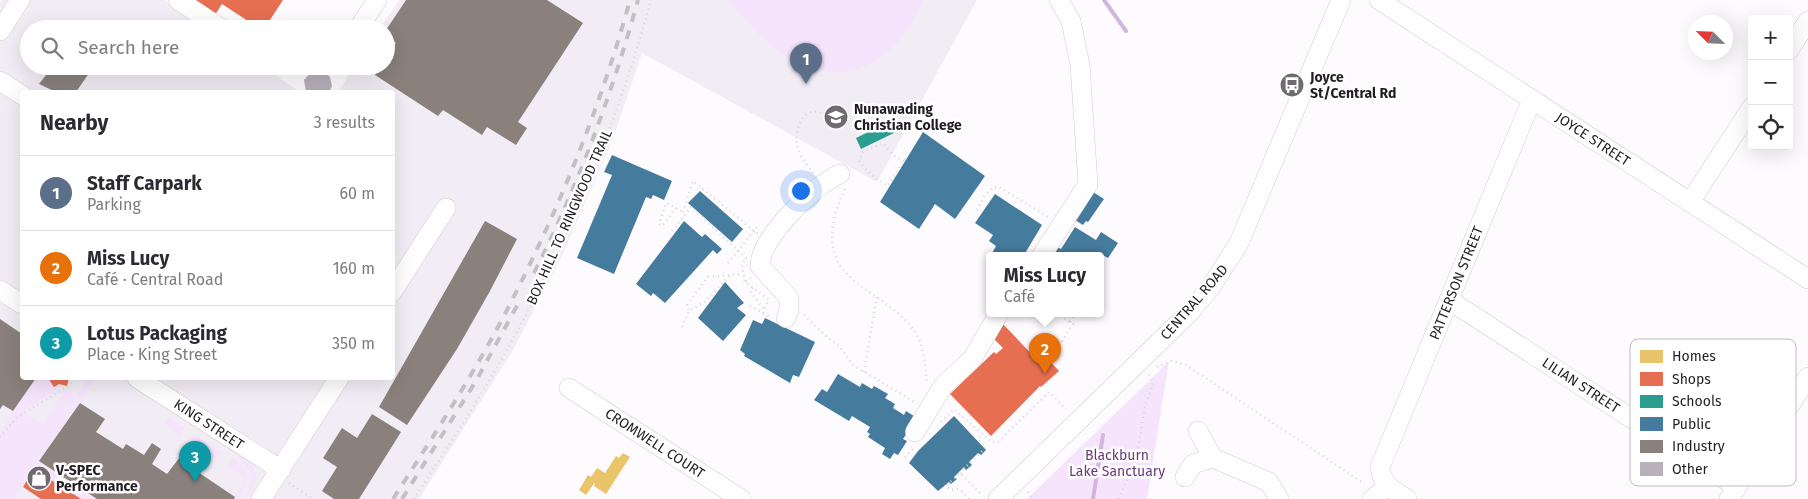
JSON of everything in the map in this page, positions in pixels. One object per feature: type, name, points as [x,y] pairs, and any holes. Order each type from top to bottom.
[{"type":"street","points":[[0,31],[20,0]]},
{"type":"street","points":[[178,0],[208,20]]},
{"type":"street","points":[[364,20],[377,0]]},
{"type":"street","points":[[1044,252],[1088,184],[1080,65],[1071,21],[1059,0]]},
{"type":"street","name":"CENTRAL ROAD","points":[[998,499],[1143,367],[1211,287],[1233,255],[1341,0]]},
{"type":"street","name":"JOYCE STREET","points":[[1379,0],[1808,279]]},
{"type":"street","points":[[1793,44],[1808,21]]},
{"type":"street","points":[[0,81],[20,94]]},
{"type":"street","name":"PATTERSON STREET","points":[[1388,486],[1380,476],[1380,467],[1527,111],[1534,100]]},
{"type":"street","points":[[1690,202],[1748,113]]},
{"type":"street","points":[[782,313],[783,290],[760,266],[761,254],[799,205],[824,183],[843,180]]},
{"type":"street","points":[[395,287],[446,208]]},
{"type":"street","points":[[0,290],[20,303]]},
{"type":"street","name":"LILIAN STREET","points":[[1449,300],[1630,423]]},
{"type":"street","points":[[917,438],[932,397],[972,359],[997,317]]},
{"type":"street","points":[[1796,396],[1808,377]]},
{"type":"street","name":"KING STREET","points":[[139,380],[279,473]]},
{"type":"street","points":[[261,499],[338,380]]},
{"type":"street","name":"CROMWELL COURT","points":[[569,388],[741,499]]},
{"type":"street","points":[[1198,431],[1213,458],[1268,482],[1279,499]]},
{"type":"street","points":[[1185,477],[1193,464],[1213,458]]},
{"type":"street","points":[[1367,491],[1388,486],[1407,499]]},
{"type":"path","name":"BOX HILL TO RINGWOOD TRAIL","points":[[414,499],[483,390],[554,259],[604,141],[651,0]]},
{"type":"path","points":[[808,177],[813,174],[797,145],[799,125],[802,118],[816,112],[823,114],[835,127]]},
{"type":"path","points":[[904,161],[893,155],[884,143],[863,152],[859,161],[870,174],[888,186],[904,161],[907,156]]},
{"type":"path","points":[[685,213],[693,180],[755,231]]},
{"type":"path","points":[[843,180],[832,226],[834,250],[847,274],[877,296],[905,321],[919,340],[932,397],[950,412]]},
{"type":"path","points":[[977,210],[985,195],[994,187],[999,187],[1061,226]]},
{"type":"path","points":[[676,208],[662,226],[659,224],[666,203],[676,208],[685,213]]},
{"type":"path","points":[[672,230],[691,208],[746,258]]},
{"type":"path","points":[[728,262],[764,220]]},
{"type":"path","points":[[752,240],[755,231]]},
{"type":"path","points":[[745,282],[743,274],[749,249]]},
{"type":"path","points":[[746,258],[752,252]]},
{"type":"path","points":[[682,328],[688,311],[687,305],[708,277],[743,274]]},
{"type":"path","points":[[688,311],[706,301],[729,276]]},
{"type":"path","points":[[753,288],[750,291],[764,310]]},
{"type":"path","points":[[864,372],[877,296]]},
{"type":"path","points":[[750,306],[782,313],[798,302],[807,318],[840,347],[853,365],[921,407],[932,397]]},
{"type":"path","points":[[1061,343],[1073,324],[1062,317]]},
{"type":"path","points":[[1070,322],[1073,317]]},
{"type":"path","points":[[1119,499],[1137,455],[1145,406],[1153,383],[1143,367],[1171,360],[1186,365],[1367,491]]},
{"type":"path","points":[[0,437],[17,416],[69,386],[74,380]]},
{"type":"path","points":[[938,425],[954,409],[992,442],[998,442],[1049,392],[1066,409]]},
{"type":"path","points":[[969,499],[959,489],[950,490],[946,486],[986,446],[978,439],[982,434]]},
{"type":"path","points":[[905,457],[917,438]]},
{"type":"path","points":[[279,473],[313,499]]},
{"type":"path","points":[[960,473],[980,493]]},
{"type":"shaded area","points":[[2,0],[164,0],[193,20],[20,20],[20,75],[275,75],[297,90],[20,90],[20,380],[395,380],[395,90],[339,90],[349,75],[395,75],[395,20],[386,20],[399,0],[977,0],[877,182],[642,53],[613,139],[559,262],[512,352],[419,499],[0,499],[0,3]]},
{"type":"green space","points":[[728,0],[923,0],[906,32],[881,58],[866,66],[849,71],[832,72],[799,64],[782,54],[757,33]]},
{"type":"green space","name":"Blackburn Lake Sanctuary","points":[[1169,361],[1147,499],[1027,499],[1151,379]]},
{"type":"green space","points":[[35,380],[49,380],[54,387],[59,384],[65,385],[24,410],[26,414],[43,424],[65,390],[76,396],[88,380],[94,380],[39,461],[92,496],[90,499],[81,499],[34,469],[13,499],[0,499],[0,432]]},
{"type":"green space","points":[[169,417],[185,428],[180,437],[172,432],[161,449],[173,429],[165,423]]},
{"type":"green space","points":[[195,435],[221,452],[217,459],[190,442]]},
{"type":"green space","points":[[239,453],[251,463],[256,474],[254,485],[246,499],[244,499],[249,487],[250,476],[245,465],[236,456]]},
{"type":"green space","points":[[232,458],[242,467],[246,476],[245,486],[239,499],[234,499],[245,484],[244,477],[227,466]]},
{"type":"building: Homes","points":[[623,453],[630,457],[606,494],[594,486],[595,482],[586,495],[579,490],[588,475],[591,477],[597,468],[605,473],[616,456],[619,458]]},
{"type":"building: Shops","points":[[187,0],[283,0],[270,20],[246,20],[222,4],[213,18]]},
{"type":"building: Shops","points":[[1003,324],[1040,363],[1046,357],[1059,371],[1040,386],[991,436],[950,394],[994,352],[996,354],[1003,348],[991,336]]},
{"type":"building: Shops","points":[[49,380],[68,380],[67,386],[59,384],[54,387]]},
{"type":"building: Shops","name":"V-SPEC Performance","points":[[34,469],[81,499],[41,499],[23,487]]},
{"type":"building: Schools","points":[[893,120],[898,131],[861,149],[856,138]]},
{"type":"building: Public","points":[[923,132],[985,176],[955,219],[935,204],[919,229],[880,202]]},
{"type":"building: Public","points":[[612,155],[672,181],[664,200],[653,195],[651,199],[646,197],[614,274],[577,258],[612,175],[604,172]]},
{"type":"building: Public","points":[[700,191],[743,229],[732,242],[688,203]]},
{"type":"building: Public","points":[[1093,192],[1104,199],[1088,222],[1086,221],[1083,225],[1075,220]]},
{"type":"building: Public","points":[[995,194],[1042,225],[1026,252],[993,252],[996,246],[989,241],[993,235],[975,223]]},
{"type":"building: Public","points":[[684,221],[702,237],[705,234],[722,249],[717,254],[713,250],[665,303],[653,293],[651,296],[636,284]]},
{"type":"building: Public","points":[[1075,227],[1096,240],[1101,232],[1118,243],[1108,258],[1104,256],[1104,252],[1051,252],[1055,246],[1061,249]]},
{"type":"building: Public","points":[[725,282],[744,303],[737,308],[746,315],[723,341],[698,318]]},
{"type":"building: Public","points":[[765,318],[815,342],[799,377],[793,375],[790,383],[744,356],[745,354],[740,350],[753,320],[762,324]]},
{"type":"building: Public","points":[[838,374],[860,387],[862,383],[872,389],[874,386],[888,394],[885,398],[895,404],[893,408],[904,415],[906,411],[917,418],[903,439],[907,441],[898,455],[894,453],[890,459],[882,454],[885,448],[868,437],[870,434],[867,432],[870,427],[852,416],[849,421],[814,400],[822,389],[827,392]]},
{"type":"building: Public","points":[[954,416],[986,450],[981,455],[978,453],[969,462],[972,465],[966,470],[964,467],[954,477],[957,479],[951,484],[949,482],[938,491],[909,463],[918,451]]},
{"type":"building: Industry","points":[[406,0],[547,0],[583,23],[518,122],[527,128],[516,145],[487,127],[482,135],[443,110],[438,116],[375,75],[395,75],[396,43],[395,20],[393,20]]},
{"type":"building: Industry","points":[[46,75],[88,75],[77,90],[52,90],[39,84]]},
{"type":"building: Industry","points":[[485,221],[517,239],[457,349],[407,425],[379,407]]},
{"type":"building: Industry","points":[[0,319],[20,333],[20,380],[35,380],[13,411],[3,405],[0,409]]},
{"type":"building: Industry","points":[[80,403],[105,419],[96,432],[123,449],[126,444],[144,455],[152,443],[161,449],[152,464],[167,474],[183,453],[193,460],[189,466],[235,497],[234,499],[97,499],[39,461]]},
{"type":"building: Industry","points":[[372,414],[401,432],[359,499],[334,499],[322,491],[337,467],[323,458],[342,428],[357,438]]},
{"type":"building: Other","points":[[308,75],[328,75],[332,86],[330,90],[306,90],[304,80]]},
{"type":"waterway","points":[[1104,0],[1126,31]]},
{"type":"waterway","points":[[1093,499],[1103,435]]},
{"type":"railway","points":[[393,499],[469,378],[497,329],[546,230],[592,117],[619,39],[630,0]]},
{"type":"railway","points":[[534,273],[565,207],[593,139],[617,70],[638,0]]},
{"type":"railway","points":[[402,499],[476,381],[518,304]]},
{"type":"place","name":"Staff Carpark","points":[[806,84]]},
{"type":"place","name":"Joyce St/Central Rd","points":[[1292,85]]},
{"type":"place","name":"Nunawading Christian College","points":[[836,117]]},
{"type":"place","name":"Miss Lucy","points":[[1045,374]]},
{"type":"place","name":"V-SPEC Performance","points":[[39,478]]},
{"type":"place","name":"Lotus Packaging","points":[[195,482]]}]
